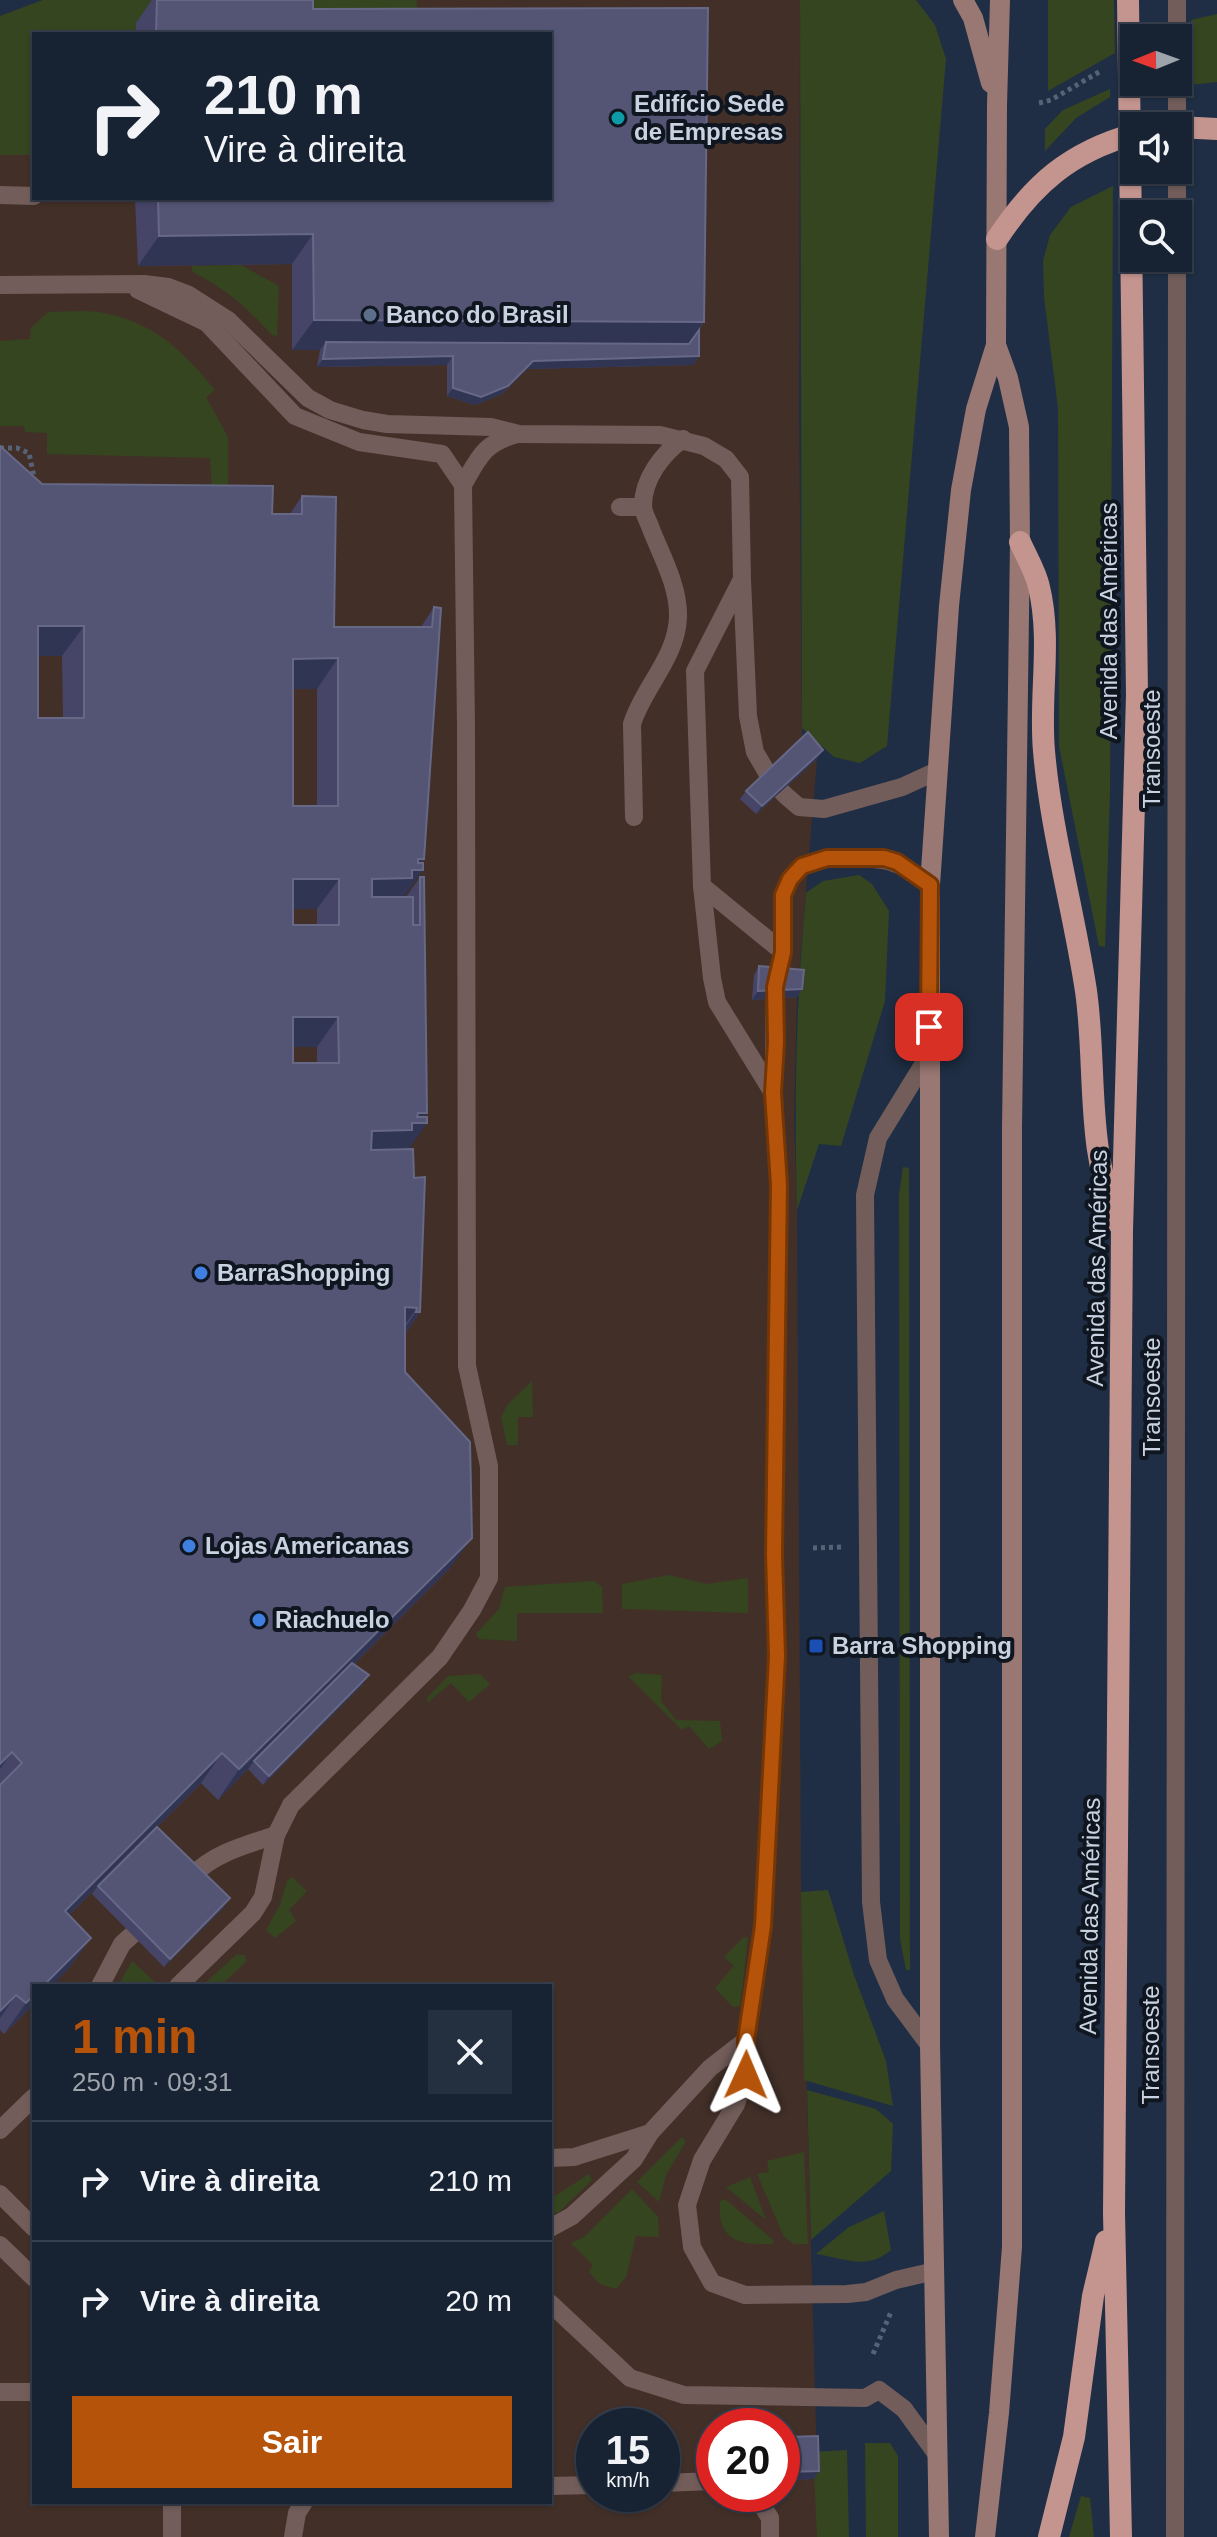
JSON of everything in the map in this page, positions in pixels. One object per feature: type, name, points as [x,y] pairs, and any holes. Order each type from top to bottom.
[{"type":"highway","name":"Avenida das Américas","points":[[1128,0],[1131,112]]},
{"type":"highway","points":[[1192,127],[1217,129]]},
{"type":"highway","points":[[997,239],[1018,207],[1064,165],[1094,147],[1120,139]]},
{"type":"highway","name":"Avenida das Américas","points":[[1121,2537],[1114,2213],[1122,1231],[1137,695],[1132,184]]},
{"type":"highway","points":[[1020,542],[1039,584],[1046,631],[1043,747],[1086,990],[1098,1153],[1107,1198],[1122,1231]]},
{"type":"highway","points":[[1049,2537],[1074,2437],[1093,2296],[1114,2213]]},
{"type":"main road","points":[[963,0],[973,18],[997,105]]},
{"type":"main road","points":[[939,2537],[930,2046],[930,885],[949,606],[961,490],[976,409],[996,345],[1000,0]]},
{"type":"main road","points":[[985,2537],[999,2413],[1012,2247],[1012,1128],[1020,542],[1019,427],[1008,378],[996,345]]},
{"type":"lane","points":[[1177,0],[1177,24]]},
{"type":"lane","points":[[0,195],[32,196]]},
{"type":"lane","name":"Transoeste","points":[[1175,2537],[1177,272]]},
{"type":"lane","points":[[0,285],[168,287],[209,305],[228,320],[308,398],[330,410],[363,420],[387,424],[491,427],[519,434],[660,435],[704,446],[726,459],[740,477],[748,716],[752,740],[772,781],[799,807],[824,809],[902,787],[937,771]]},
{"type":"lane","points":[[119,285],[148,294],[207,323],[295,416],[343,438],[442,454],[463,485]]},
{"type":"lane","points":[[180,1984],[253,1913],[263,1897],[276,1835],[291,1805],[440,1657],[472,1610],[489,1578],[489,1466],[467,1366],[463,485],[482,451],[499,439],[519,434]]},
{"type":"lane","points":[[634,817],[632,724],[674,639],[678,617],[673,585],[643,507],[657,463],[683,439]]},
{"type":"lane","points":[[620,507],[643,507]]},
{"type":"lane","points":[[742,579],[695,671],[702,886],[717,1002],[773,1093]]},
{"type":"lane","points":[[930,885],[912,870],[884,858],[827,858],[802,866],[790,879],[783,895],[783,952],[775,987],[773,1093],[779,1185],[774,1554],[777,1656],[763,1926],[746,2040],[746,2075],[736,2104],[702,2160],[687,2205],[692,2247],[712,2283],[745,2295],[866,2292],[896,2280],[935,2271]]},
{"type":"lane","points":[[702,886],[783,952]]},
{"type":"lane","points":[[929,1055],[878,1138],[865,1195],[871,1902],[878,1960],[895,1999],[930,2046]]},
{"type":"lane","points":[[192,1876],[203,1864],[229,1851],[276,1835]]},
{"type":"lane","points":[[101,1984],[122,1944],[132,1935]]},
{"type":"lane","points":[[552,2227],[572,2216],[634,2159],[650,2133],[710,2068],[746,2040]]},
{"type":"lane","points":[[0,2130],[32,2099]]},
{"type":"lane","points":[[552,2158],[574,2157],[650,2133]]},
{"type":"lane","points":[[0,2194],[32,2226]]},
{"type":"lane","points":[[0,2245],[32,2276]]},
{"type":"lane","points":[[552,2305],[630,2378],[684,2395],[865,2398],[879,2390],[904,2409],[938,2456]]},
{"type":"lane","points":[[0,2392],[32,2392]]},
{"type":"lane","points":[[552,2486],[576,2485]]},
{"type":"lane","points":[[172,2504],[172,2537]]},
{"type":"lane","points":[[293,2537],[297,2513],[303,2504]]},
{"type":"lane","points":[[766,2512],[770,2518],[770,2537]]},
{"type":"path","points":[[1039,103],[1107,67]]},
{"type":"path","points":[[0,448],[17,448],[29,453],[35,491]]},
{"type":"path","points":[[873,2354],[891,2311]]},
{"type":"shaded area","points":[[43,0],[800,0],[802,740],[817,759],[797,997],[794,1118],[801,1880],[819,2537],[0,2537],[0,16]]},
{"type":"green space","points":[[43,0],[417,0],[416,20],[136,23],[136,32],[32,32],[32,155],[0,155],[0,16]]},
{"type":"green space","points":[[800,0],[916,0],[935,25],[946,59],[887,746],[860,763],[834,757],[802,728]]},
{"type":"green space","points":[[1048,0],[1114,0],[1115,53],[1048,91]]},
{"type":"green space","points":[[1217,14],[1217,82],[1192,85],[1191,20]]},
{"type":"green space","points":[[1110,89],[1110,97],[1076,118],[1045,151],[1045,129],[1063,110]]},
{"type":"green space","points":[[1113,186],[1110,794],[1105,947],[1099,946],[1059,746],[1058,408],[1044,297],[1043,261],[1050,235],[1071,207]]},
{"type":"green space","points":[[241,265],[279,286],[277,336],[272,335],[226,292],[193,272],[191,266]]},
{"type":"green space","points":[[48,312],[98,312],[117,316],[150,330],[178,350],[215,390],[206,397],[228,437],[228,491],[212,493],[210,458],[47,454],[47,433],[25,432],[24,426],[0,426],[0,341],[30,339],[31,328]]},
{"type":"green space","points":[[859,875],[872,884],[889,911],[885,1001],[841,1146],[819,1144],[797,1210],[797,1051],[806,893],[823,881]]},
{"type":"green space","points":[[903,1167],[909,1168],[910,1970],[906,1970],[900,1939],[899,1195]]},
{"type":"green space","points":[[532,1381],[533,1417],[518,1417],[518,1445],[507,1445],[501,1417],[507,1405]]},
{"type":"green space","points":[[669,1575],[707,1584],[748,1578],[748,1613],[622,1609],[622,1584]]},
{"type":"green space","points":[[594,1581],[602,1587],[603,1613],[517,1613],[517,1641],[479,1639],[476,1634],[499,1609],[505,1587]]},
{"type":"green space","points":[[635,1673],[662,1675],[661,1701],[676,1720],[720,1721],[722,1741],[709,1749],[689,1726],[682,1730],[629,1677]]},
{"type":"green space","points":[[480,1674],[490,1684],[469,1702],[451,1683],[427,1703],[427,1698],[448,1676]]},
{"type":"green space","points":[[292,1877],[307,1891],[289,1910],[296,1921],[275,1938],[266,1930],[280,1905],[287,1881]]},
{"type":"green space","points":[[828,1890],[854,1975],[886,2061],[893,2106],[804,2080],[801,1892]]},
{"type":"green space","points":[[744,1937],[748,1938],[740,2006],[733,2007],[715,1988],[734,1966],[724,1957]]},
{"type":"green space","points":[[236,1955],[244,1955],[247,1961],[222,1984],[204,1984]]},
{"type":"green space","points":[[132,1961],[157,1984],[119,1984]]},
{"type":"green space","points":[[807,2090],[876,2109],[893,2124],[891,2171],[811,2240]]},
{"type":"green space","points":[[682,2137],[686,2141],[666,2175],[659,2202],[637,2182]]},
{"type":"green space","points":[[804,2152],[808,2244],[794,2244],[784,2237],[757,2174],[769,2172],[767,2161]]},
{"type":"green space","points":[[589,2174],[592,2180],[559,2212],[552,2213],[552,2196]]},
{"type":"green space","points":[[750,2177],[766,2220],[726,2187]]},
{"type":"green space","points":[[632,2189],[658,2217],[659,2237],[636,2236],[626,2277],[616,2289],[600,2284],[589,2272],[593,2265],[571,2243],[584,2237]]},
{"type":"green space","points":[[725,2199],[773,2240],[773,2244],[740,2241],[726,2232],[720,2214],[720,2201]]},
{"type":"green space","points":[[884,2211],[891,2250],[882,2256],[864,2262],[816,2254],[849,2227]]},
{"type":"green space","points":[[865,2443],[890,2443],[898,2456],[898,2537],[866,2537]]},
{"type":"green space","points":[[847,2450],[849,2537],[817,2537],[813,2452]]},
{"type":"green space","points":[[1081,2496],[1090,2498],[1094,2537],[1069,2537]]},
{"type":"building","name":"Edifício Sede de Empresas","points":[[157,0],[313,0],[313,9],[708,8],[704,322],[314,320],[313,234],[159,236],[158,200],[552,200],[552,32],[156,32]]},
{"type":"building","points":[[699,330],[699,356],[533,361],[508,386],[481,397],[453,388],[453,356],[323,359],[326,342],[689,344]]},
{"type":"building","name":"BarraShopping","points":[[0,446],[42,484],[273,486],[272,514],[302,514],[302,496],[336,497],[334,627],[432,627],[434,607],[441,608],[424,859],[418,859],[418,863],[423,863],[423,870],[412,870],[412,878],[372,879],[372,897],[413,897],[413,925],[420,925],[420,877],[424,877],[427,1113],[418,1113],[417,1117],[427,1117],[427,1123],[412,1123],[412,1130],[372,1131],[371,1150],[413,1149],[414,1178],[425,1177],[420,1312],[416,1312],[417,1308],[405,1307],[405,1372],[470,1442],[472,1538],[239,1769],[222,1753],[65,1911],[91,1938],[45,1984],[32,1984],[32,1997],[26,2003],[16,1995],[0,2011],[0,1785],[22,1763],[12,1752],[0,1764]],"holes":[[[38,626],[84,626],[84,718],[38,718]],[[338,658],[338,806],[293,806],[293,659]],[[293,879],[339,879],[339,925],[293,925]],[[293,1017],[338,1017],[339,1063],[293,1063]]]},
{"type":"building","points":[[808,732],[823,750],[762,806],[746,791]]},
{"type":"building","points":[[759,966],[804,970],[802,989],[758,991]]},
{"type":"building","points":[[352,1663],[369,1675],[269,1776],[254,1761]]},
{"type":"building","points":[[157,1827],[230,1898],[170,1959],[98,1886]]},
{"type":"building","points":[[818,2436],[819,2471],[800,2472],[800,2437]]},
{"type":"place","name":"Edifício Sede de Empresas","points":[[618,118]]},
{"type":"place","name":"Banco do Brasil","points":[[370,315]]},
{"type":"place","name":"BarraShopping","points":[[201,1273]]},
{"type":"place","name":"Lojas Americanas","points":[[189,1546]]},
{"type":"place","name":"Riachuelo","points":[[259,1620]]},
{"type":"place","name":"Barra Shopping","points":[[816,1646]]},
{"type":"route","points":[[746,2075],[746,2040],[763,1926],[777,1656],[774,1554],[779,1185],[773,1093],[775,987],[783,952],[783,895],[790,879],[802,866],[827,858],[884,858],[912,870],[930,885],[929,1027]]}]
